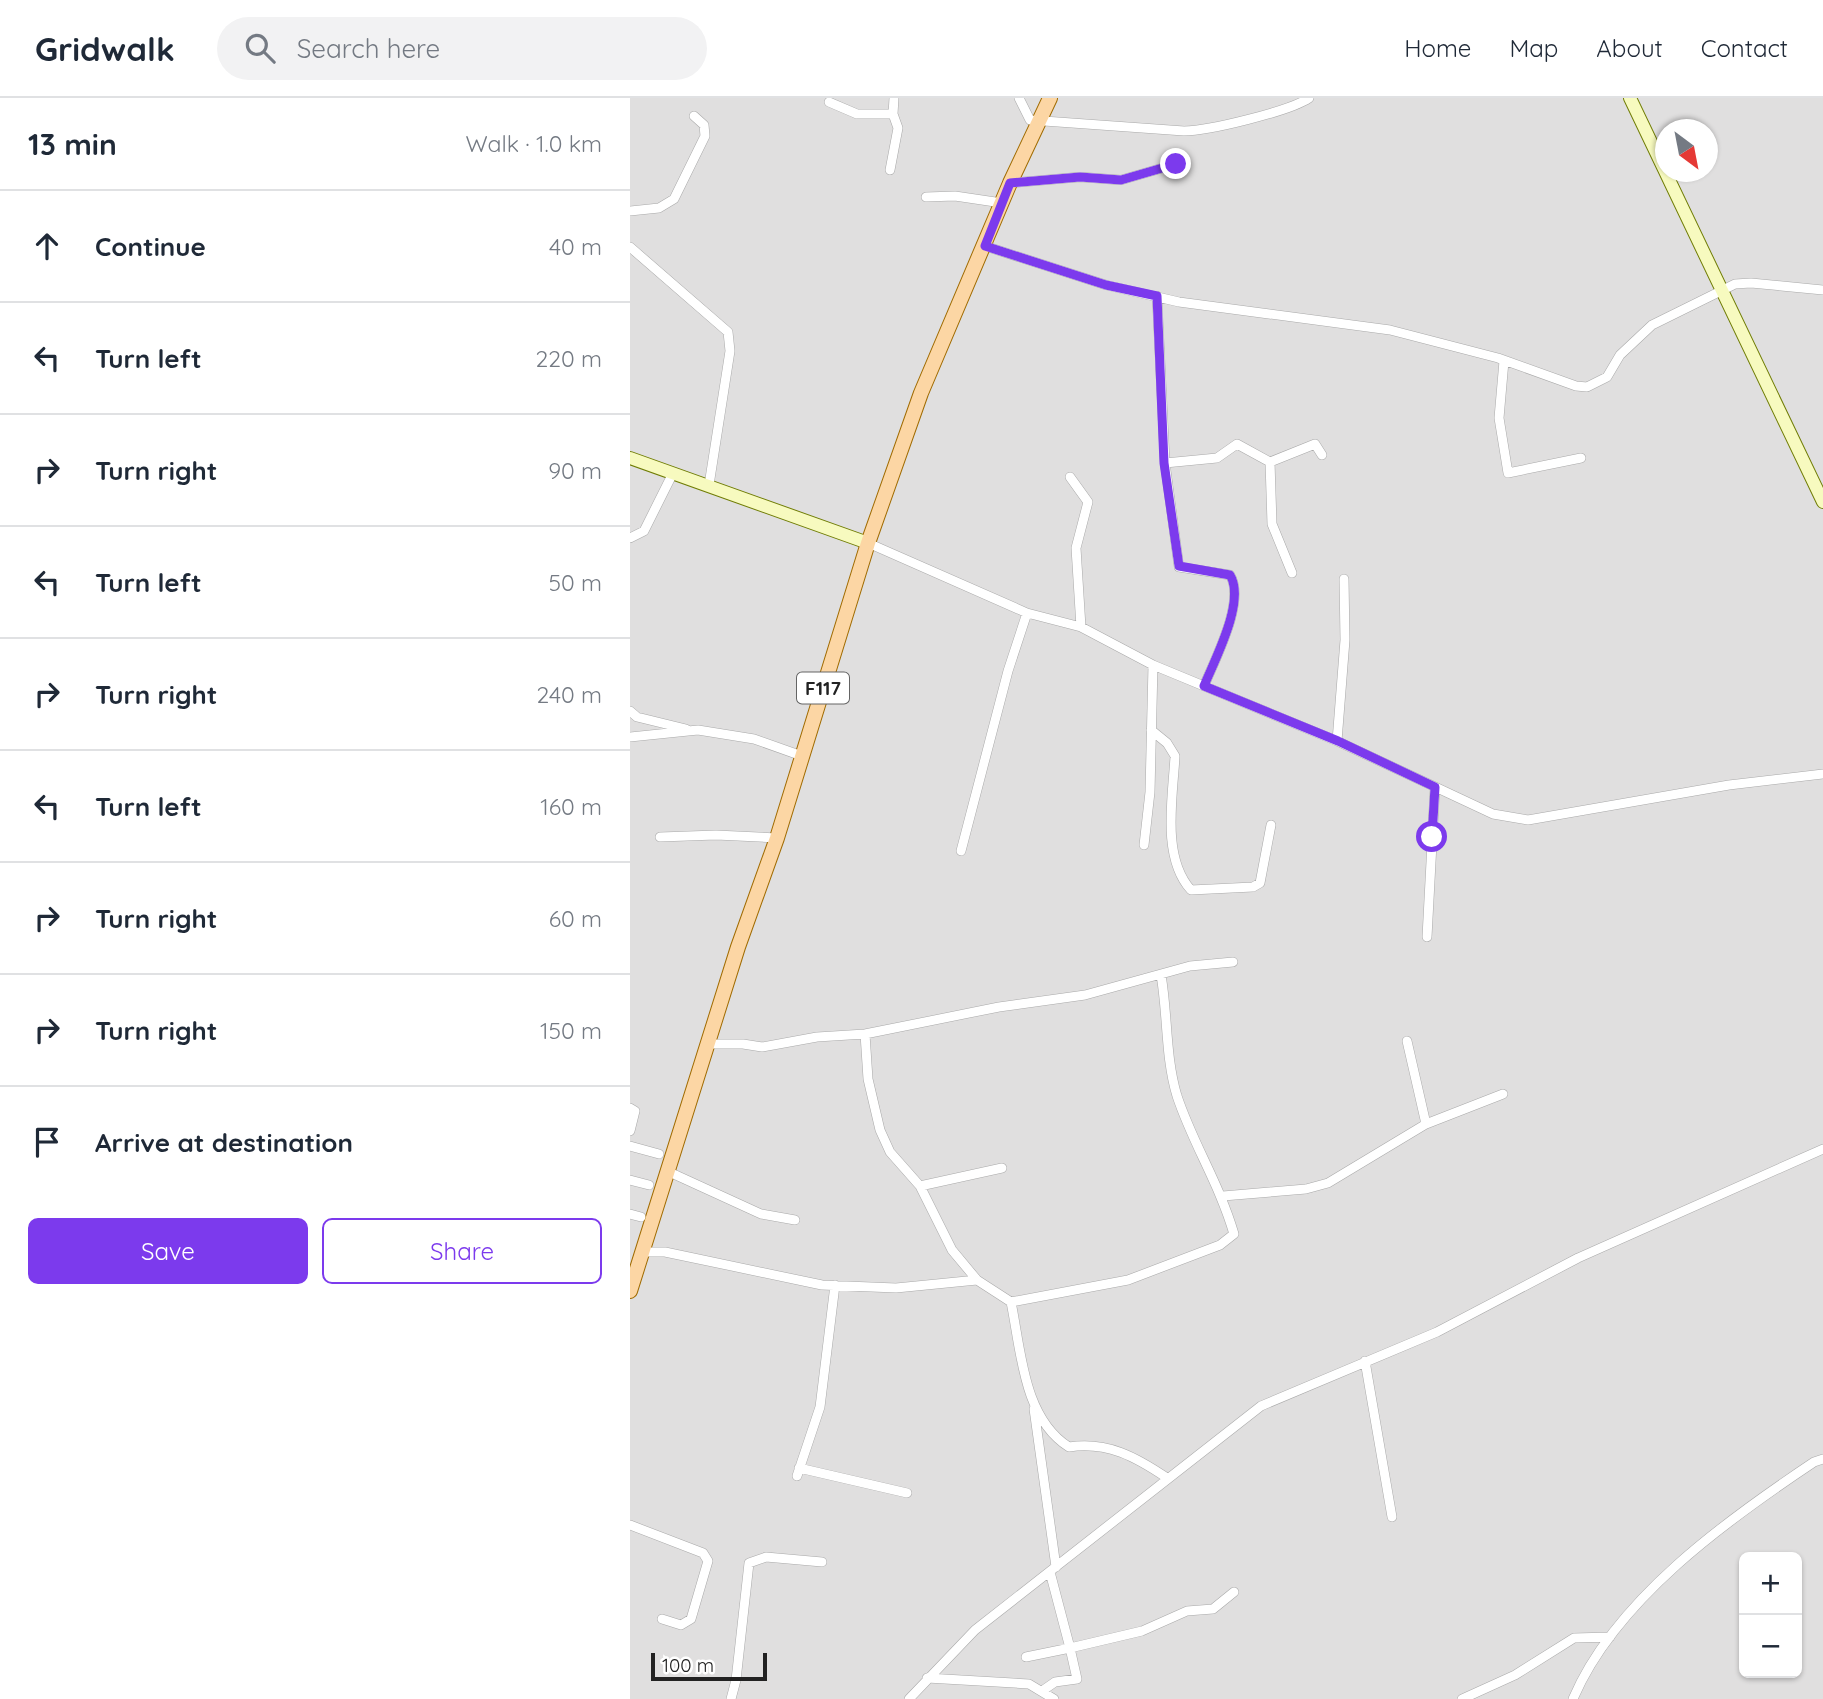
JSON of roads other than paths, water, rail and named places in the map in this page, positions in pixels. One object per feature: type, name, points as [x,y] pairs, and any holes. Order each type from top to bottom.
[{"type":"main road","name":"F117","points":[[630,1291],[707,1044],[777,838],[869,543],[921,393],[1010,183],[1050,98]]},
{"type":"main road","points":[[1630,98],[1823,502]]},
{"type":"main road","points":[[630,458],[869,543]]},
{"type":"street","points":[[890,170],[898,128],[893,114],[894,98]]},
{"type":"street","points":[[1019,98],[1027,117],[1040,120],[1147,130],[1206,131],[1283,110],[1309,98]]},
{"type":"street","points":[[829,102],[857,114],[893,114]]},
{"type":"street","points":[[630,211],[659,208],[674,199],[705,136],[704,125],[694,116]]},
{"type":"street","points":[[1010,183],[1080,177],[1121,180],[1176,164]]},
{"type":"street","points":[[926,197],[965,197],[1002,203]]},
{"type":"street","points":[[985,246],[1106,285],[1179,302],[1390,330],[1587,387],[1607,377],[1620,355],[1652,325],[1735,284],[1823,290]]},
{"type":"street","points":[[630,247],[728,332],[730,351],[709,485]]},
{"type":"street","points":[[1157,296],[1164,463],[1179,566],[1230,575],[1235,583],[1234,610],[1204,686]]},
{"type":"street","points":[[1504,361],[1499,418],[1508,473],[1581,458]]},
{"type":"street","points":[[1164,463],[1217,457],[1237,444],[1270,462]]},
{"type":"street","points":[[1270,462],[1315,444],[1322,455]]},
{"type":"street","points":[[1270,462],[1272,524],[1292,573]]},
{"type":"street","points":[[630,538],[644,531],[673,472]]},
{"type":"street","points":[[1070,477],[1088,502],[1076,548],[1081,627]]},
{"type":"street","points":[[869,543],[1027,613],[1081,627],[1153,665],[1338,741],[1493,814],[1528,820],[1729,785],[1823,774]]},
{"type":"street","points":[[1338,741],[1345,640],[1343,579]]},
{"type":"street","points":[[961,851],[1008,671],[1027,613]]},
{"type":"street","points":[[1144,845],[1150,792],[1153,665]]},
{"type":"street","points":[[630,711],[637,717],[663,721],[691,731]]},
{"type":"street","points":[[1150,730],[1167,743],[1175,756],[1174,851],[1185,883],[1191,890],[1253,887],[1260,883],[1271,825]]},
{"type":"street","points":[[630,737],[691,731],[730,734],[802,756]]},
{"type":"street","points":[[1427,937],[1435,787]]},
{"type":"street","points":[[660,837],[716,835],[777,838]]},
{"type":"street","points":[[707,1044],[743,1044],[762,1048],[817,1037],[865,1034],[999,1007],[1085,995],[1190,966],[1233,962]]},
{"type":"street","points":[[865,1034],[868,1079],[880,1130],[890,1153],[920,1186],[952,1250],[977,1280],[1011,1302],[1128,1280],[1220,1245],[1234,1234],[1223,1196],[1178,1097],[1167,1054],[1168,1015],[1161,975]]},
{"type":"street","points":[[1407,1041],[1426,1124]]},
{"type":"street","points":[[1223,1196],[1306,1189],[1328,1183],[1426,1124],[1503,1094]]},
{"type":"street","points":[[630,1108],[635,1111],[630,1131]]},
{"type":"street","points":[[630,1146],[659,1154]]},
{"type":"street","points":[[909,1699],[975,1630],[1261,1406],[1437,1332],[1590,1252],[1823,1149]]},
{"type":"street","points":[[920,1186],[1002,1168]]},
{"type":"street","points":[[667,1171],[761,1214],[795,1220]]},
{"type":"street","points":[[630,1180],[649,1185]]},
{"type":"street","points":[[630,1214],[641,1217]]},
{"type":"street","points":[[642,1252],[665,1252],[835,1285],[895,1288],[977,1280]]},
{"type":"street","points":[[835,1285],[820,1407],[798,1472],[907,1493]]},
{"type":"street","points":[[1011,1302],[1032,1402],[1053,1569],[1077,1679],[1055,1682],[1042,1691]]},
{"type":"street","points":[[1365,1361],[1392,1517]]},
{"type":"street","points":[[1032,1402],[1054,1437],[1069,1447],[1083,1445],[1123,1451],[1167,1478]]},
{"type":"street","points":[[1573,1699],[1610,1637],[1630,1610],[1737,1514],[1814,1462],[1823,1459]]},
{"type":"street","points":[[630,1525],[703,1553],[708,1561],[691,1619],[681,1625],[662,1619]]},
{"type":"street","points":[[731,1699],[736,1680],[749,1563],[766,1557],[822,1562]]},
{"type":"street","points":[[1026,1657],[1142,1631],[1188,1611],[1213,1609],[1234,1592]]},
{"type":"street","points":[[1462,1699],[1515,1675],[1574,1638],[1610,1637]]},
{"type":"street","points":[[927,1678],[1029,1684],[1054,1699]]}]
